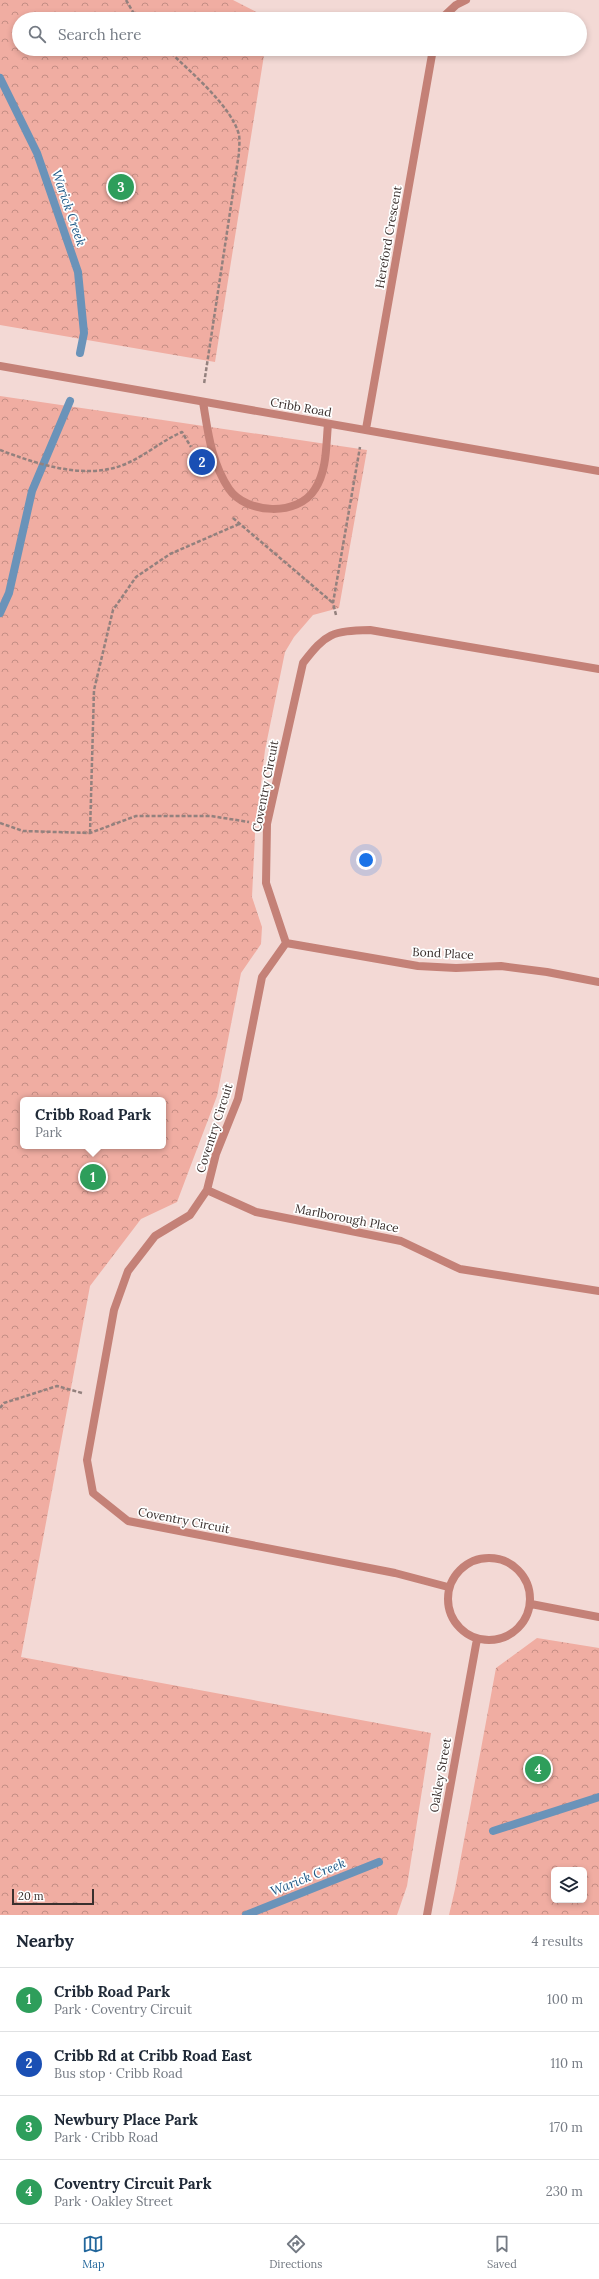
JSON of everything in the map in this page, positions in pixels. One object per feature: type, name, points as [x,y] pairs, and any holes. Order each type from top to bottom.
[{"type":"street","points":[[448,12],[456,5],[466,0]]},
{"type":"street","name":"Hereford Crescent","points":[[366,429],[432,56]]},
{"type":"street","name":"Cribb Road","points":[[0,366],[599,471]]},
{"type":"street","points":[[203,402],[210,446],[224,480],[230,490],[240,500],[260,508],[278,509],[293,505],[305,499],[315,490],[322,474],[328,424]]},
{"type":"street","name":"Coventry Circuit","points":[[448,1587],[395,1573],[128,1521],[93,1493],[87,1460],[114,1310],[128,1271],[155,1236],[190,1215],[207,1190],[216,1154],[238,1099],[262,977],[286,943],[266,883],[267,824],[303,663],[319,642],[340,631],[370,630],[599,669]]},
{"type":"street","name":"Bond Place","points":[[286,943],[418,966],[456,968],[502,966],[547,972],[599,982]]},
{"type":"street","name":"Marlborough Place","points":[[207,1190],[256,1212],[401,1242],[460,1269],[599,1291]]},
{"type":"street","points":[[482,1558],[498,1558],[512,1564],[523,1575],[530,1589],[531,1604],[524,1622],[512,1634],[495,1640],[477,1639],[462,1631],[452,1619],[447,1604],[448,1587],[456,1574],[468,1563],[482,1558]]},
{"type":"street","points":[[531,1604],[599,1617]]},
{"type":"street","name":"Oakley Street","points":[[427,1915],[477,1639]]},
{"type":"path","points":[[126,0],[133,12]]},
{"type":"path","points":[[173,56],[224,106],[233,119],[239,136],[238,153],[205,366],[203,402]]},
{"type":"path","points":[[340,631],[333,604],[359,449],[366,429]]},
{"type":"path","points":[[0,450],[24,459],[58,468],[96,471],[123,465],[169,437],[182,432],[192,450]]},
{"type":"path","points":[[230,514],[239,524],[333,604]]},
{"type":"path","points":[[90,833],[94,690],[113,610],[136,577],[170,554],[239,524]]},
{"type":"path","points":[[0,823],[23,831],[90,833],[136,816],[211,816],[267,824]]},
{"type":"path","points":[[0,1408],[4,1404],[57,1386],[98,1398]]},
{"type":"green space","points":[[0,0],[233,0],[256,12],[12,12],[12,56],[264,56],[215,362],[0,325]]},
{"type":"green space","points":[[0,396],[367,450],[339,608],[313,615],[294,637],[285,652],[265,750],[255,834],[252,897],[262,927],[261,944],[241,973],[217,1096],[177,1202],[141,1219],[90,1286],[21,1657],[431,1733],[407,1886],[397,1915],[0,1915]]},
{"type":"green space","points":[[537,1638],[599,1648],[599,1915],[449,1915],[496,1668]]},
{"type":"waterway","name":"Warick Creek","points":[[0,78],[37,153],[78,272],[84,333],[80,353]]},
{"type":"waterway","name":"Warick Creek","points":[[0,613],[9,593],[32,491],[70,401]]},
{"type":"waterway","name":"Warick Creek","points":[[493,1831],[599,1797]]},
{"type":"waterway","name":"Warick Creek","points":[[246,1915],[379,1862]]},
{"type":"place","name":"Newbury Place Park","points":[[121,187]]},
{"type":"place","name":"Cribb Rd at Cribb Road East","points":[[202,462]]},
{"type":"place","name":"Cribb Road Park","points":[[93,1177]]},
{"type":"place","name":"Coventry Circuit Park","points":[[538,1769]]}]
